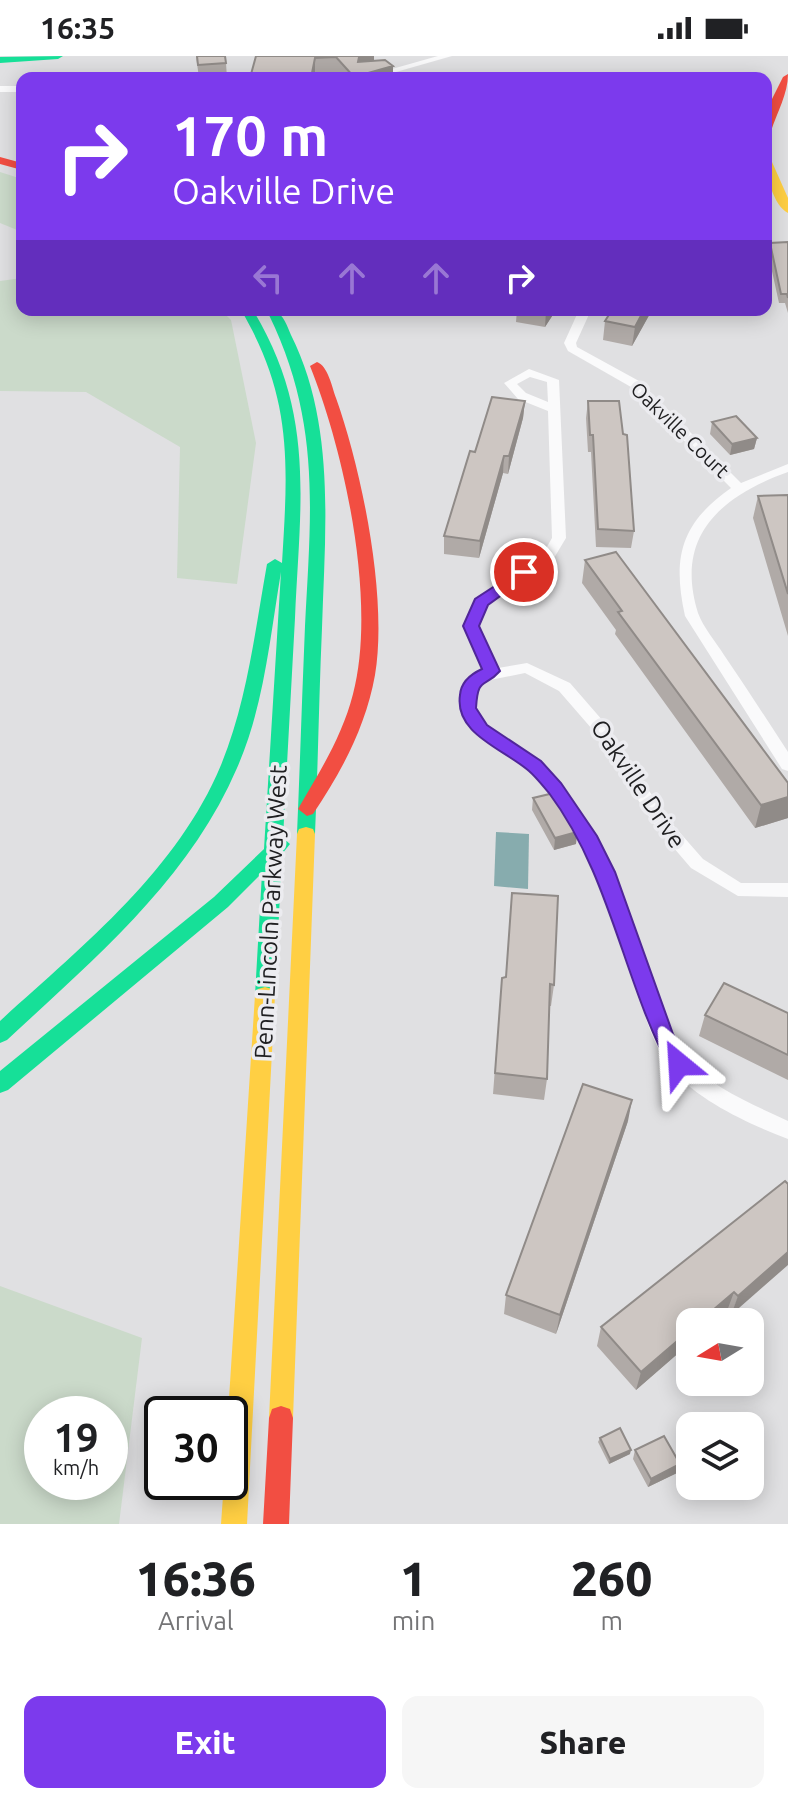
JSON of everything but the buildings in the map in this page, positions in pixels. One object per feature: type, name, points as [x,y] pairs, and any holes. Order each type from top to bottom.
[{"type":"main road","points":[[0,60],[58,56]]},
{"type":"main road","points":[[772,109],[788,77]]},
{"type":"main road","points":[[772,175],[788,210]]},
{"type":"main road","name":"Penn-Lincoln Parkway West","points":[[234,1524],[295,468],[292,422],[282,379],[266,340],[251,316]]},
{"type":"main road","name":"Penn-Lincoln Parkway West","points":[[275,316],[304,377],[315,421],[319,467],[296,1101],[276,1524]]},
{"type":"main road","points":[[0,1084],[221,902],[287,837],[333,768],[360,702],[370,647],[360,510],[343,431],[327,386],[306,348],[277,316]]},
{"type":"main road","points":[[0,1034],[152,885],[194,832],[220,788],[242,724],[295,468]]},
{"type":"street","points":[[388,72],[448,56]]},
{"type":"street","name":"Oakville Court","points":[[582,316],[570,343],[572,349],[635,384],[739,488]]},
{"type":"street","points":[[552,408],[559,538],[549,555],[481,602],[471,626],[492,671],[477,678],[469,690],[467,709],[481,729],[535,766],[555,788],[590,841],[605,872],[664,1036],[679,1064],[710,1090],[788,1130]]},
{"type":"street","points":[[788,468],[739,488],[715,503],[699,524],[684,562],[685,593],[692,616],[788,765]]},
{"type":"street","name":"Oakville Drive","points":[[492,671],[539,671],[569,690],[591,716],[679,847],[704,871],[722,883],[756,893],[767,895],[788,890]]},
{"type":"green space","points":[[0,172],[16,177],[16,230],[0,223]]},
{"type":"green space","points":[[16,279],[16,316],[227,316],[231,320],[256,443],[237,584],[177,578],[180,447],[86,392],[0,391],[0,281]]},
{"type":"green space","points":[[0,1286],[142,1338],[128,1451],[128,1396],[24,1396],[24,1500],[122,1500],[119,1524],[0,1524]]},
{"type":"water","points":[[496,832],[529,834],[528,889],[494,886]]},
{"type":"traffic: fast","points":[[0,60],[58,56]]},
{"type":"traffic: fast","points":[[251,316],[268,347],[282,386],[291,426],[295,468],[265,995]]},
{"type":"traffic: fast","points":[[276,316],[293,351],[305,387],[316,460],[317,536],[306,834]]},
{"type":"traffic: fast","points":[[0,1034],[129,912],[186,844],[209,807],[229,767],[245,718],[275,564]]},
{"type":"traffic: fast","points":[[0,1084],[221,902],[281,844]]},
{"type":"traffic: slow","points":[[772,175],[788,210]]},
{"type":"traffic: slow","points":[[281,1418],[306,834]]},
{"type":"traffic: slow","points":[[234,1524],[265,995]]},
{"type":"traffic: jam","points":[[772,109],[788,77]]},
{"type":"traffic: jam","points":[[0,160],[16,165]]},
{"type":"traffic: jam","points":[[307,809],[336,762],[351,729],[366,676],[369,640],[366,579],[355,497],[344,444],[317,366]]},
{"type":"traffic: jam","points":[[276,1524],[281,1418]]},
{"type":"route","points":[[524,572],[481,602],[471,626],[492,671],[477,678],[469,690],[467,709],[481,729],[535,766],[555,788],[590,841],[605,872],[664,1036],[679,1064]]}]
